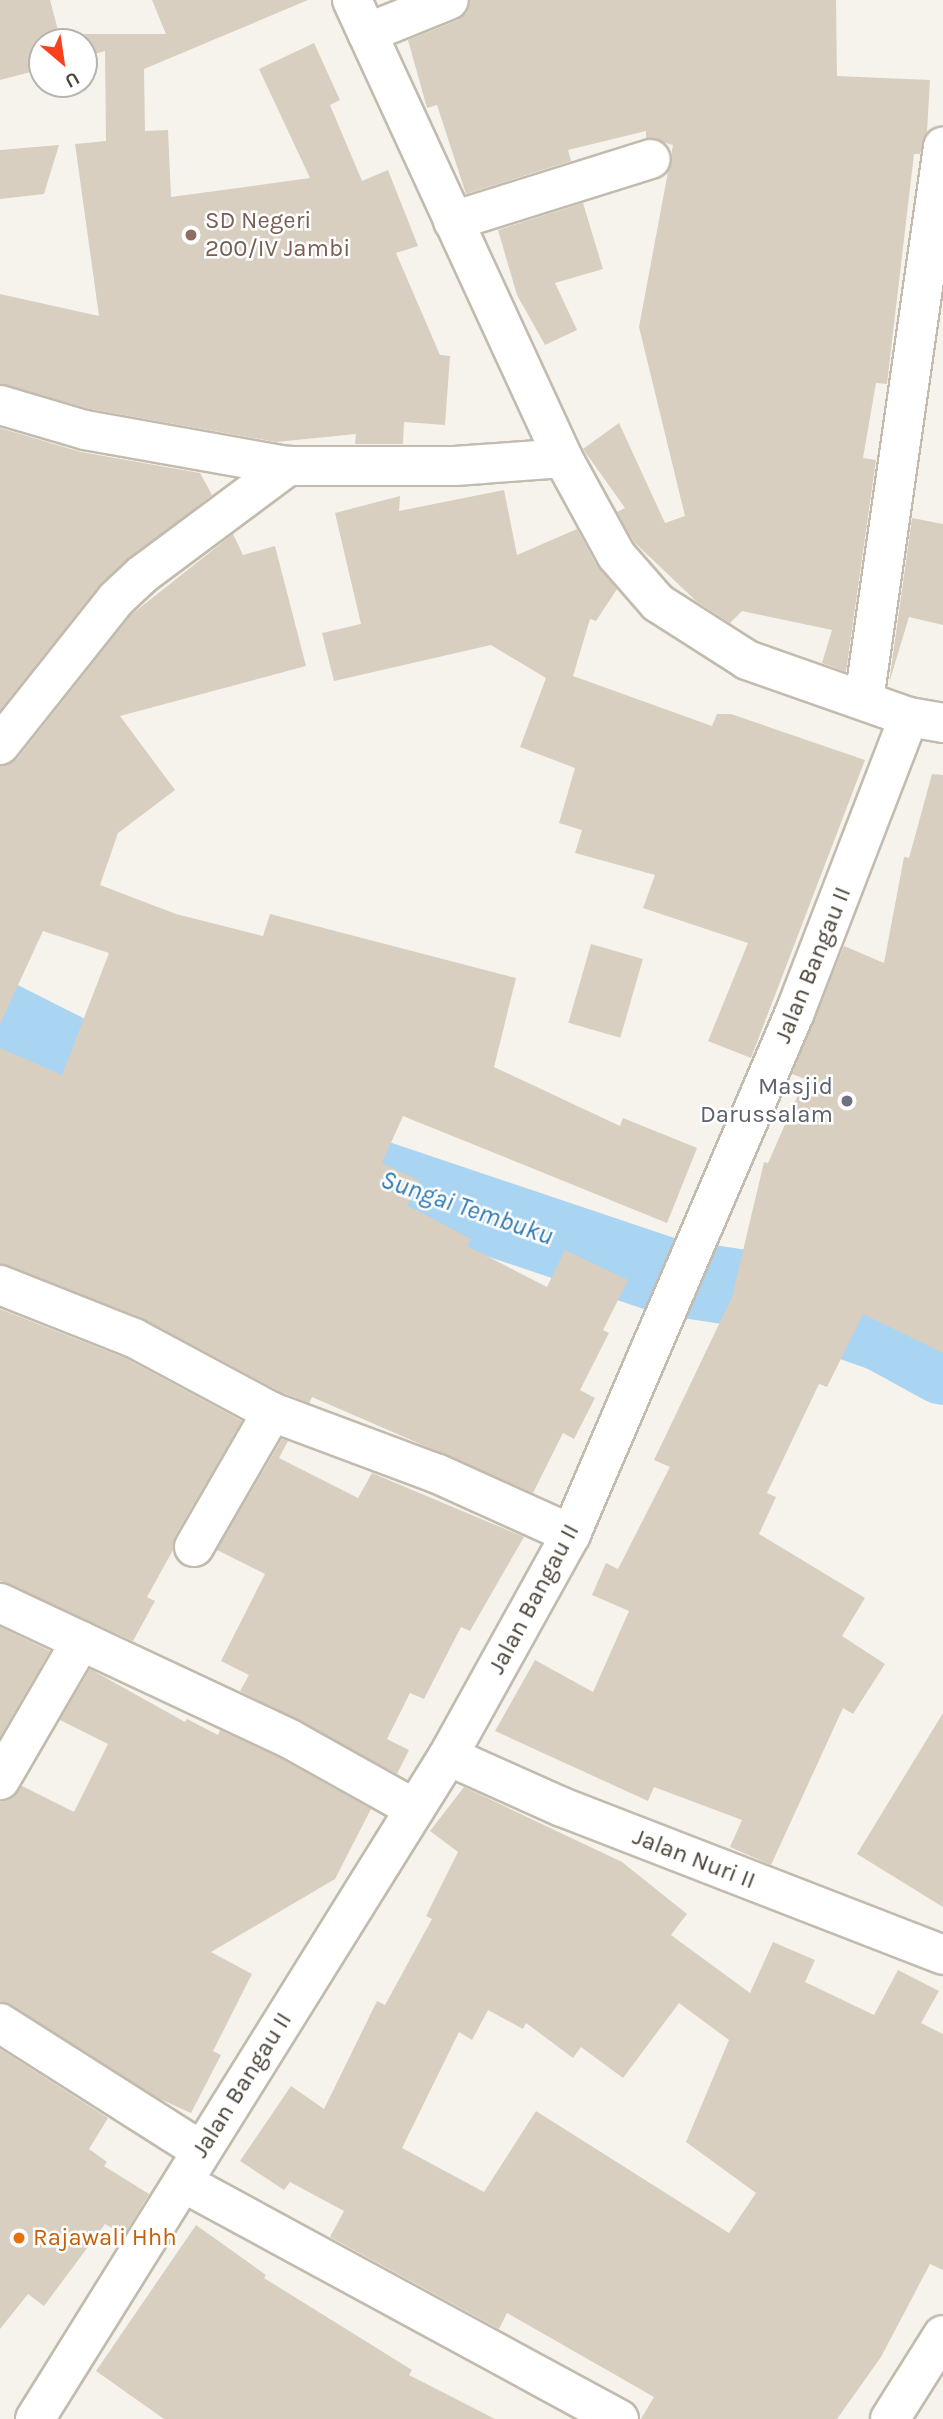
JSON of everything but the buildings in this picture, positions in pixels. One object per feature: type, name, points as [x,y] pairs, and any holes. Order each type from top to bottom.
[{"type":"street","points":[[449,0],[359,16],[562,458],[616,555],[657,603],[747,660],[926,720]]},
{"type":"street","points":[[864,700],[943,147]]},
{"type":"street","points":[[453,221],[651,159]]},
{"type":"street","points":[[0,405],[85,430],[288,466],[455,467],[562,458]]},
{"type":"street","points":[[0,745],[116,599],[143,574],[288,466]]},
{"type":"street","name":"Jalan Bangau II","points":[[35,2419],[184,2183],[200,2150],[448,1756],[571,1534],[795,1012],[926,720]]},
{"type":"street","points":[[0,1285],[134,1338],[272,1412],[438,1474],[571,1534]]},
{"type":"street","points":[[194,1547],[272,1412]]},
{"type":"street","points":[[0,1603],[290,1739],[415,1809]]},
{"type":"street","points":[[0,1780],[81,1641]]},
{"type":"street","name":"Jalan Nuri II","points":[[448,1756],[562,1807],[943,1955]]},
{"type":"street","points":[[0,2023],[200,2150]]},
{"type":"street","points":[[184,2183],[619,2419]]},
{"type":"street","points":[[890,2419],[943,2335]]},
{"type":"waterway","name":"Sungai Tembuku","points":[[0,1019],[165,1102]]},
{"type":"waterway","name":"Sungai Tembuku","points":[[314,1157],[671,1277],[764,1291],[883,1333],[943,1366]]},
{"type":"place","name":"SD Negeri 200/IV Jambi","points":[[191,235]]},
{"type":"place","name":"Masjid Darussalam","points":[[847,1101]]},
{"type":"place","name":"Rajawali Hhh","points":[[19,2238]]}]
